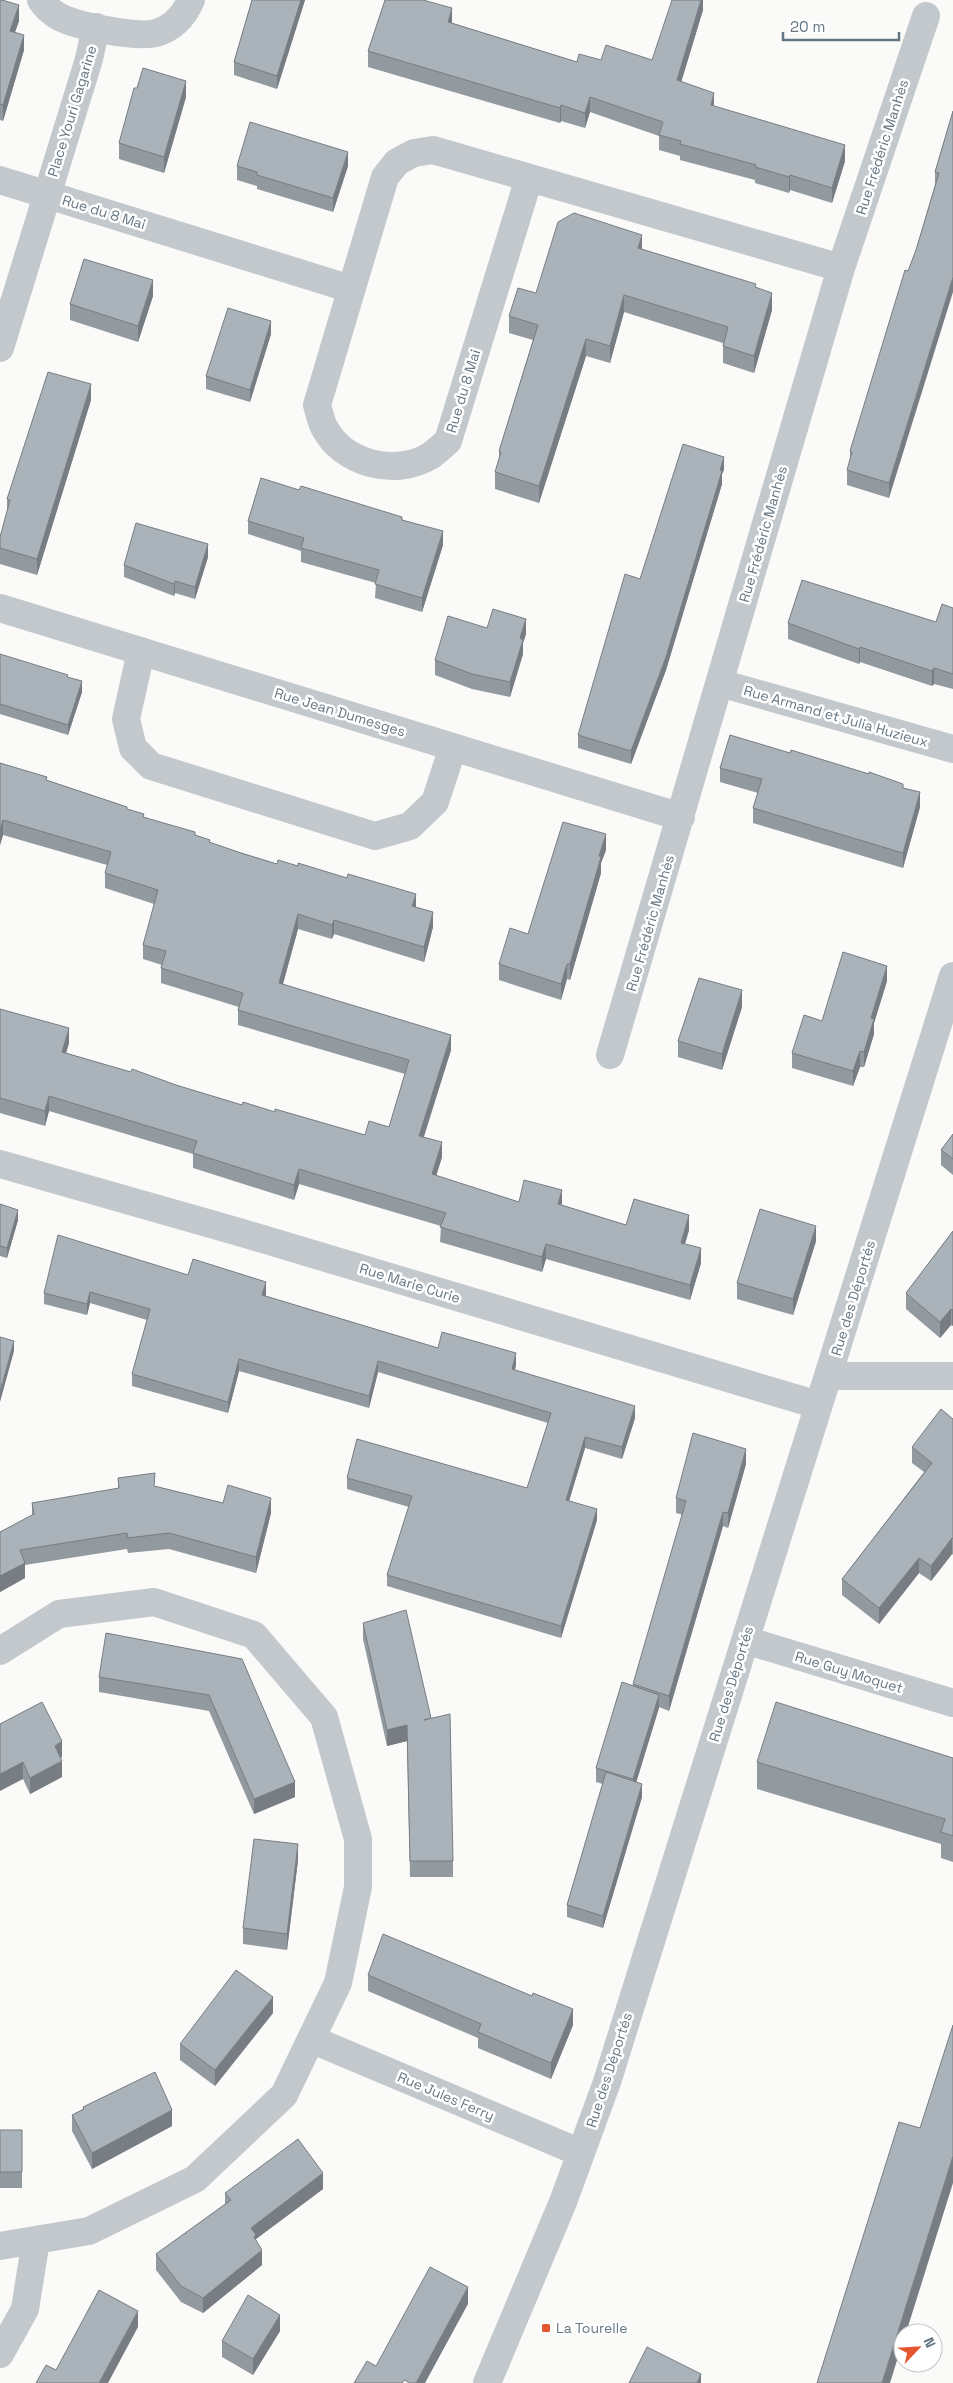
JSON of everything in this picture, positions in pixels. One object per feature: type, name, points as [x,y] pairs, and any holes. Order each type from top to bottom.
[{"type":"street","name":"Place Youri Gagarine","points":[[41,0],[59,16],[96,27],[139,36],[157,33],[172,26],[185,14],[192,0]]},
{"type":"street","name":"Rue Frédéric Manhès","points":[[610,1055],[842,268],[926,16]]},
{"type":"street","name":"Place Youri Gagarine","points":[[0,348],[96,27]]},
{"type":"street","name":"Rue du 8 Mai","points":[[529,178],[448,441],[430,456],[407,465],[383,466],[360,460],[340,447],[324,428],[316,405],[385,177],[397,162],[414,153],[433,150],[842,268]]},
{"type":"street","name":"Rue du 8 Mai","points":[[0,180],[351,289]]},
{"type":"street","name":"Rue Jean Dumesges","points":[[0,608],[681,817]]},
{"type":"street","points":[[141,651],[126,719],[133,748],[151,766],[375,836],[410,826],[435,802],[453,747]]},
{"type":"street","name":"Rue Armand et Julia Huzieux","points":[[720,683],[953,749]]},
{"type":"street","name":"Rue des Déportés","points":[[487,2383],[564,2202],[607,2082],[953,976]]},
{"type":"street","name":"Rue Marie Curie","points":[[0,1164],[249,1235],[818,1405]]},
{"type":"street","points":[[829,1376],[953,1376]]},
{"type":"street","points":[[0,1651],[59,1614],[154,1602],[254,1635],[324,1717],[358,1839],[358,1887],[338,1983],[284,2095],[196,2179],[89,2231],[0,2246]]},
{"type":"street","name":"Rue Guy Moquet","points":[[745,1640],[953,1704]]},
{"type":"street","name":"Rue Jules Ferry","points":[[311,2039],[581,2153]]},
{"type":"street","points":[[0,2354],[25,2309],[36,2240]]},
{"type":"building","points":[[0,0],[19,5],[10,31],[24,35],[3,105],[0,104]]},
{"type":"building","points":[[252,0],[301,0],[277,76],[234,62]]},
{"type":"building","points":[[385,0],[423,0],[452,8],[448,22],[577,62],[579,54],[601,60],[606,45],[652,60],[672,0],[701,0],[677,80],[714,93],[711,105],[845,145],[832,188],[680,144],[681,141],[659,135],[663,122],[590,97],[585,113],[561,105],[560,108],[368,51]]},
{"type":"building","points":[[143,68],[186,81],[164,157],[119,143],[134,88],[137,88]]},
{"type":"building","points":[[953,111],[953,277],[889,483],[847,470],[852,452],[850,451],[905,270],[908,271],[916,250],[939,173],[935,172]]},
{"type":"building","points":[[250,122],[348,152],[333,198],[257,175],[257,172],[237,166]]},
{"type":"building","points":[[574,213],[642,235],[638,248],[756,284],[755,287],[772,293],[754,356],[723,346],[728,327],[624,295],[610,346],[586,339],[539,486],[495,472],[501,452],[499,451],[538,325],[509,316],[518,288],[536,293],[558,222]]},
{"type":"building","points":[[84,259],[153,280],[138,326],[70,304]]},
{"type":"building","points":[[228,308],[271,321],[250,390],[206,376]]},
{"type":"building","points":[[48,372],[91,384],[37,559],[0,548],[0,537],[10,500],[7,499]]},
{"type":"building","points":[[683,444],[724,457],[720,470],[722,471],[666,657],[631,751],[578,735],[625,574],[640,579]]},
{"type":"building","points":[[261,478],[299,490],[301,486],[402,517],[402,520],[443,531],[422,598],[375,584],[379,570],[301,548],[304,538],[248,521]]},
{"type":"building","points":[[136,523],[208,544],[195,587],[175,581],[174,584],[124,565]]},
{"type":"building","points":[[802,580],[936,622],[942,604],[953,608],[953,674],[934,668],[932,671],[860,647],[859,649],[788,623]]},
{"type":"building","points":[[493,609],[526,619],[520,638],[523,640],[510,682],[472,674],[435,660],[448,616],[487,628]]},
{"type":"building","points":[[0,654],[82,681],[68,725],[0,704]]},
{"type":"building","points":[[730,735],[790,753],[791,750],[869,774],[869,772],[903,784],[903,788],[920,792],[903,853],[753,808],[762,779],[720,768]]},
{"type":"building","points":[[0,763],[47,777],[46,780],[127,807],[127,809],[144,814],[143,817],[195,832],[195,835],[210,840],[209,842],[244,854],[277,864],[278,860],[298,866],[298,863],[347,878],[348,874],[416,894],[412,906],[433,912],[424,947],[334,920],[332,925],[298,914],[279,983],[451,1035],[419,1136],[442,1142],[432,1174],[519,1202],[524,1180],[562,1190],[558,1204],[626,1225],[634,1199],[689,1215],[681,1243],[701,1248],[690,1285],[546,1244],[542,1257],[440,1227],[446,1213],[299,1169],[294,1185],[193,1153],[197,1141],[49,1096],[45,1111],[0,1098],[0,1009],[69,1028],[62,1052],[131,1072],[132,1069],[176,1085],[242,1105],[243,1102],[275,1112],[275,1109],[365,1135],[369,1121],[389,1127],[409,1060],[238,1010],[243,993],[161,968],[166,951],[143,945],[158,890],[105,873],[111,852],[3,820],[0,830]]},
{"type":"building","points":[[563,822],[606,834],[570,964],[567,964],[561,984],[499,964],[510,928],[528,934]]},
{"type":"building","points":[[843,952],[887,966],[871,1018],[874,1019],[864,1052],[860,1051],[853,1071],[792,1053],[804,1015],[822,1021]]},
{"type":"building","points":[[699,978],[742,990],[722,1054],[678,1041]]},
{"type":"building","points":[[953,1134],[953,1159],[941,1150]]},
{"type":"building","points":[[0,1204],[18,1210],[7,1248],[0,1246]]},
{"type":"building","points":[[760,1209],[816,1226],[793,1299],[737,1283]]},
{"type":"building","points":[[953,1231],[953,1309],[940,1322],[906,1293]]},
{"type":"building","points":[[58,1235],[188,1275],[193,1259],[266,1282],[262,1295],[438,1348],[442,1332],[516,1353],[512,1369],[635,1406],[622,1447],[585,1437],[566,1500],[597,1509],[561,1626],[387,1575],[412,1496],[347,1478],[357,1439],[527,1488],[551,1413],[378,1361],[369,1396],[239,1359],[228,1402],[132,1374],[150,1309],[90,1292],[87,1304],[44,1293]]},
{"type":"building","points":[[0,1337],[14,1341],[0,1392]]},
{"type":"building","points":[[941,1409],[953,1419],[953,1539],[931,1566],[919,1558],[879,1608],[842,1579],[932,1463],[912,1447]]},
{"type":"building","points":[[693,1433],[746,1449],[728,1513],[723,1512],[669,1696],[633,1684],[686,1501],[676,1498]]},
{"type":"building","points":[[155,1473],[154,1486],[223,1503],[228,1485],[271,1498],[256,1557],[169,1533],[128,1538],[127,1533],[20,1550],[25,1563],[0,1576],[0,1532],[34,1514],[32,1503],[119,1488],[118,1478]]},
{"type":"building","points":[[406,1610],[431,1718],[424,1720],[450,1714],[453,1861],[410,1861],[407,1725],[387,1730],[363,1623]]},
{"type":"building","points":[[106,1633],[242,1659],[295,1782],[254,1799],[209,1695],[99,1677]]},
{"type":"building","points":[[622,1682],[659,1695],[633,1779],[596,1768]]},
{"type":"building","points":[[42,1702],[62,1741],[55,1746],[62,1761],[30,1778],[23,1762],[0,1774],[0,1724]]},
{"type":"building","points":[[776,1702],[953,1758],[953,1836],[941,1832],[945,1819],[757,1762]]},
{"type":"building","points":[[606,1772],[642,1784],[603,1916],[567,1905]]},
{"type":"building","points":[[254,1839],[298,1844],[287,1934],[243,1928]]},
{"type":"building","points":[[383,1934],[532,1996],[533,1993],[573,2009],[551,2063],[478,2032],[481,2024],[368,1975]]},
{"type":"building","points":[[236,1970],[273,1997],[215,2070],[180,2044]]},
{"type":"building","points":[[953,2025],[953,2156],[901,2323],[893,2323],[893,2348],[882,2383],[817,2383],[899,2122],[920,2128]]},
{"type":"building","points":[[155,2072],[172,2110],[92,2153],[72,2115],[84,2109],[83,2107]]},
{"type":"building","points":[[0,2130],[22,2130],[22,2172],[0,2172]]},
{"type":"building","points":[[298,2139],[323,2173],[251,2228],[262,2250],[203,2298],[181,2286],[156,2254],[231,2200],[225,2193]]},
{"type":"building","points":[[430,2267],[468,2287],[416,2383],[404,2380],[402,2383],[354,2383],[367,2361],[376,2366]]},
{"type":"building","points":[[99,2290],[138,2311],[99,2383],[36,2383],[46,2365],[56,2370]]},
{"type":"building","points":[[248,2295],[280,2315],[253,2359],[222,2341]]},
{"type":"building","points":[[647,2347],[701,2374],[697,2383],[629,2383]]},
{"type":"place","name":"La Tourelle","points":[[546,2328]]}]
